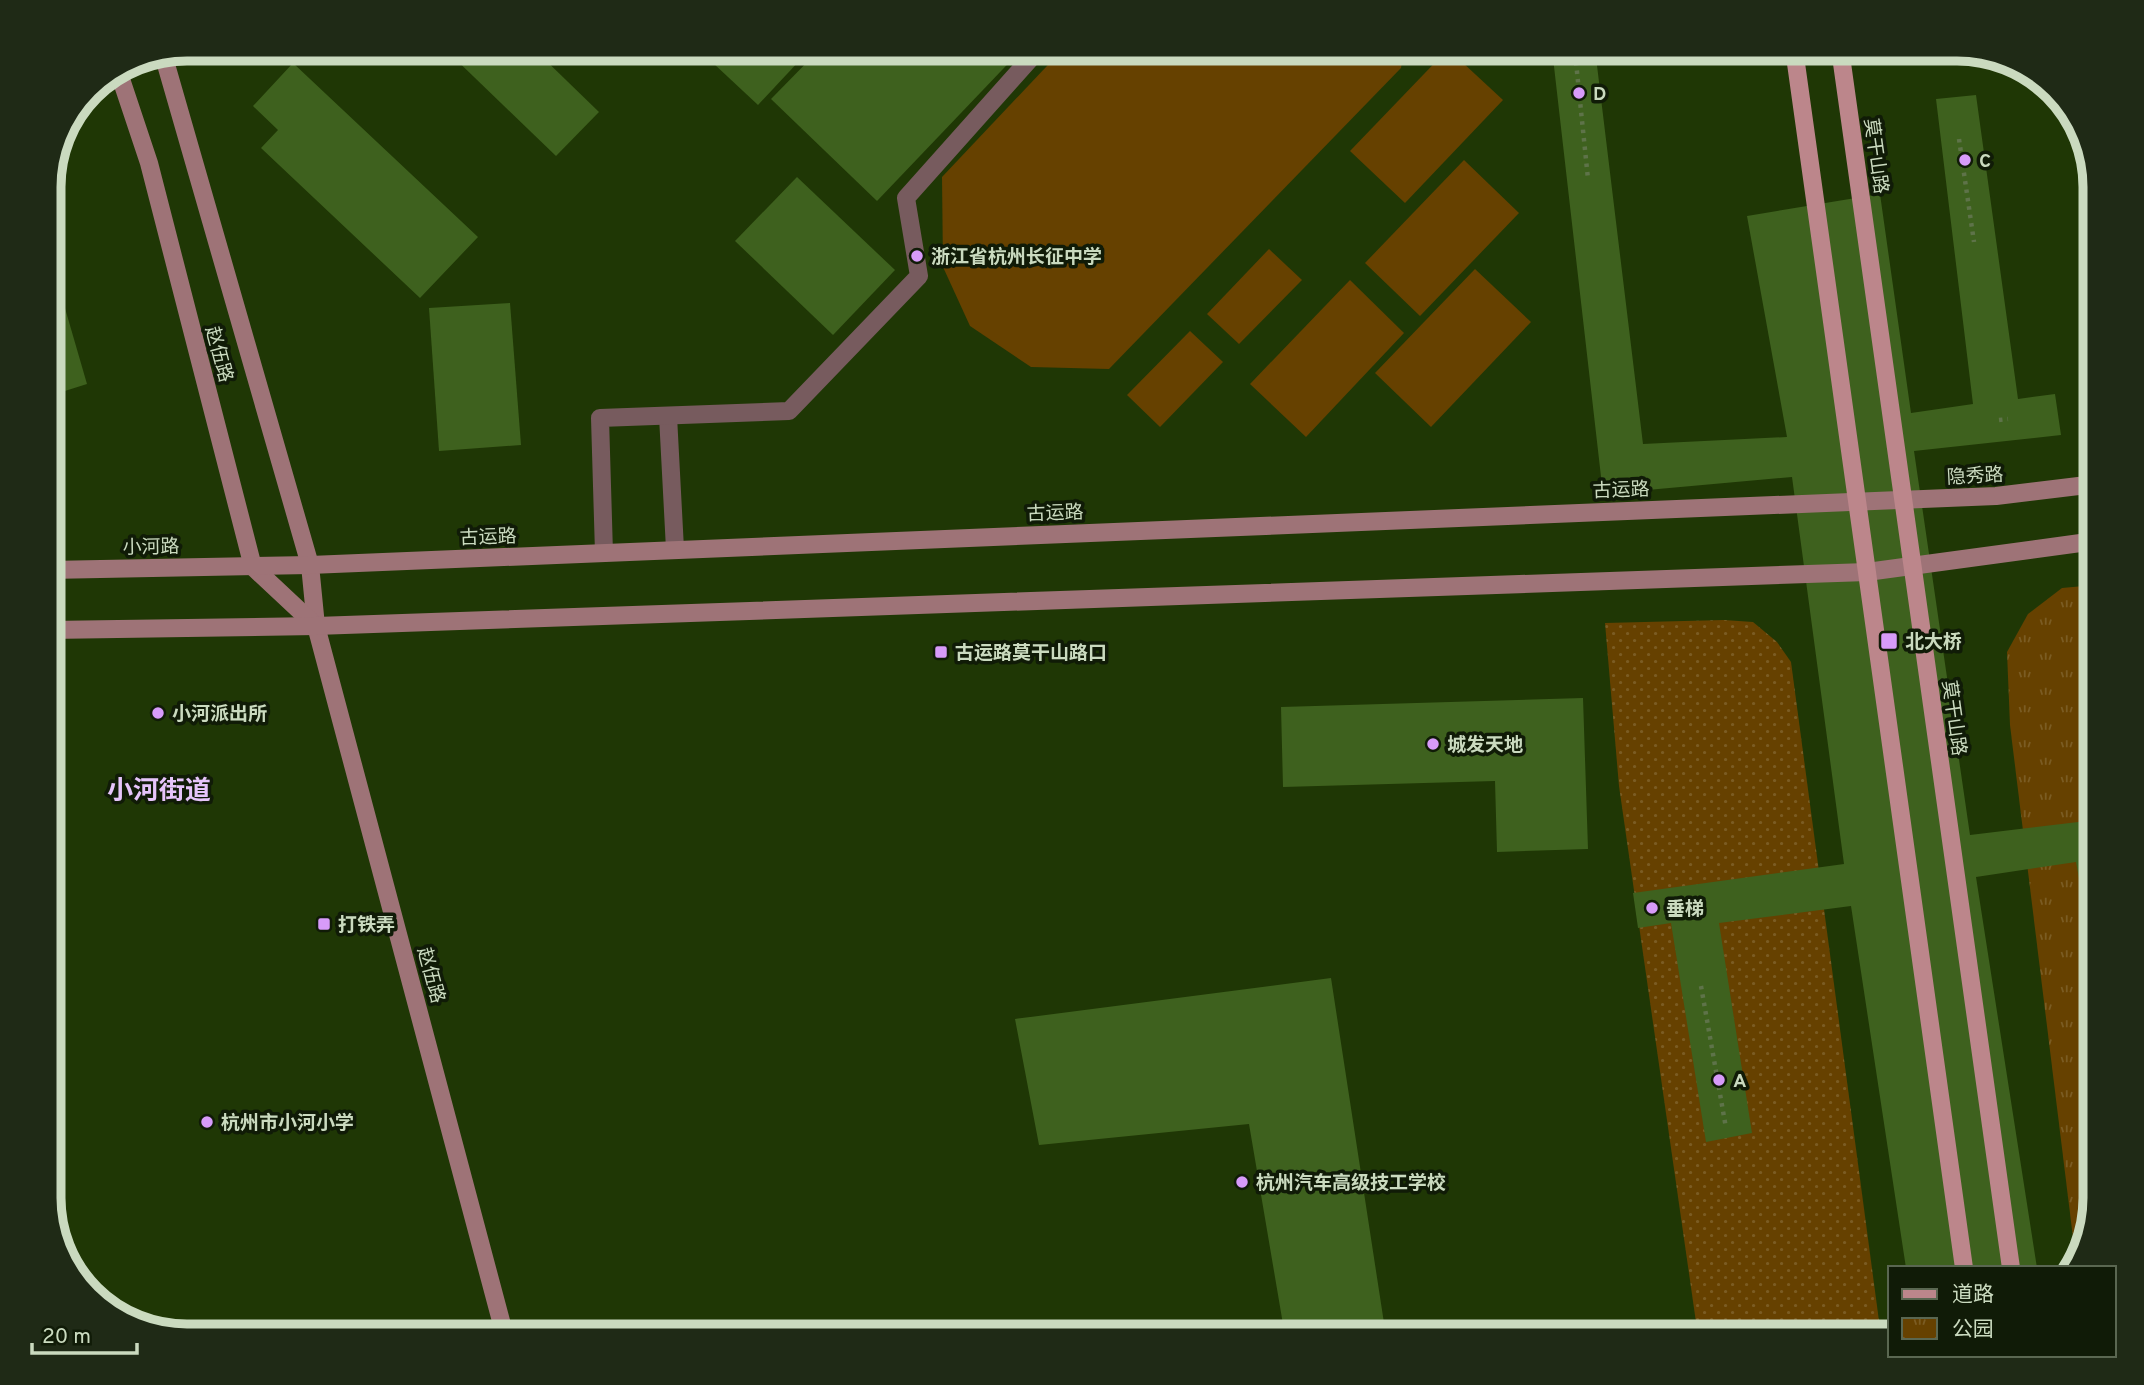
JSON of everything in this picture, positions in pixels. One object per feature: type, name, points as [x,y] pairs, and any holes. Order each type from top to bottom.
[{"type":"main road","points":[[1796,61],[1964,1266]]},
{"type":"main road","name":"莫干山路","points":[[1842,61],[2011,1266]]},
{"type":"main road","name":"赵伍路","points":[[166,63],[310,565],[316,626],[502,1324]]},
{"type":"main road","name":"赵伍路","points":[[121,80],[149,163],[253,566]]},
{"type":"main road","name":"隐秀路","points":[[1857,501],[1996,496],[2083,485]]},
{"type":"main road","name":"古运路","points":[[253,566],[1857,501]]},
{"type":"main road","points":[[62,630],[316,626],[1867,572],[1913,568],[2083,543]]},
{"type":"main road","points":[[253,566],[316,626]]},
{"type":"main road","name":"小河路","points":[[62,569],[253,566]]},
{"type":"street","points":[[604,553],[600,418],[789,411],[919,276],[906,198],[1028,61]]},
{"type":"street","points":[[668,415],[676,549]]},
{"type":"path","points":[[1576,62],[1588,179]]},
{"type":"path","points":[[1959,139],[1974,242]]},
{"type":"path","points":[[1998,420],[2008,419]]},
{"type":"path","points":[[1701,986],[1726,1128]]},
{"type":"green space","points":[[1052,61],[1402,61],[1401,68],[1109,369],[1031,367],[970,326],[943,267],[942,177]]},
{"type":"green space","points":[[1436,61],[1461,61],[1503,100],[1405,203],[1350,151]]},
{"type":"green space","points":[[1464,160],[1519,213],[1420,316],[1365,263]]},
{"type":"green space","points":[[1269,249],[1302,280],[1239,344],[1207,314]]},
{"type":"green space","points":[[1475,269],[1531,322],[1431,427],[1375,373]]},
{"type":"green space","points":[[1350,280],[1404,333],[1306,437],[1250,384]]},
{"type":"green space","points":[[1190,331],[1223,362],[1160,427],[1127,395]]},
{"type":"green space","points":[[2083,586],[2083,1198],[2074,1244],[2010,725],[2007,652],[2028,614],[2062,588]]},
{"type":"green space","points":[[1724,620],[1753,622],[1777,642],[1791,662],[1879,1324],[1696,1324],[1619,786],[1605,623]]},
{"type":"building","points":[[457,61],[546,61],[599,112],[556,156]]},
{"type":"building","points":[[711,61],[799,61],[758,105]]},
{"type":"building","points":[[808,61],[1011,61],[877,201],[771,99]]},
{"type":"building","name":"北大桥","points":[[1553,61],[1596,61],[1643,444],[1787,437],[1747,216],[1880,194],[1911,413],[1973,404],[1936,99],[1976,95],[2018,399],[2055,394],[2061,435],[1914,451],[1970,835],[2083,821],[2083,900],[2076,862],[1976,877],[2037,1266],[1906,1266],[1851,906],[1719,923],[1752,1133],[1706,1142],[1671,923],[1638,928],[1633,893],[1844,864],[1792,477],[1603,494]]},
{"type":"building","points":[[293,63],[478,237],[420,298],[261,148],[278,130],[253,106]]},
{"type":"building","points":[[797,177],[895,270],[833,335],[735,241]]},
{"type":"building","points":[[62,298],[87,384],[62,392]]},
{"type":"building","points":[[510,303],[521,445],[439,451],[429,308]]},
{"type":"building","name":"城发天地","points":[[1583,698],[1588,849],[1497,852],[1495,781],[1283,787],[1281,707]]},
{"type":"building","points":[[1331,978],[1384,1324],[1283,1324],[1249,1124],[1039,1145],[1015,1019]]},
{"type":"place","name":"D","points":[[1579,93]]},
{"type":"place","name":"C","points":[[1965,160]]},
{"type":"place","name":"浙江省杭州长征中学","points":[[917,256]]},
{"type":"place","name":"北大桥","points":[[1889,641]]},
{"type":"place","name":"古运路莫干山路口","points":[[941,652]]},
{"type":"place","name":"小河派出所","points":[[158,713]]},
{"type":"place","name":"城发天地","points":[[1433,744]]},
{"type":"place","name":"垂梯","points":[[1652,908]]},
{"type":"place","name":"打铁弄","points":[[324,924]]},
{"type":"place","name":"A","points":[[1719,1080]]},
{"type":"place","name":"杭州市小河小学","points":[[207,1122]]},
{"type":"place","name":"杭州汽车高级技工学校","points":[[1242,1182]]},
{"type":"district","name":"小河街道","points":[[159,790]]}]
